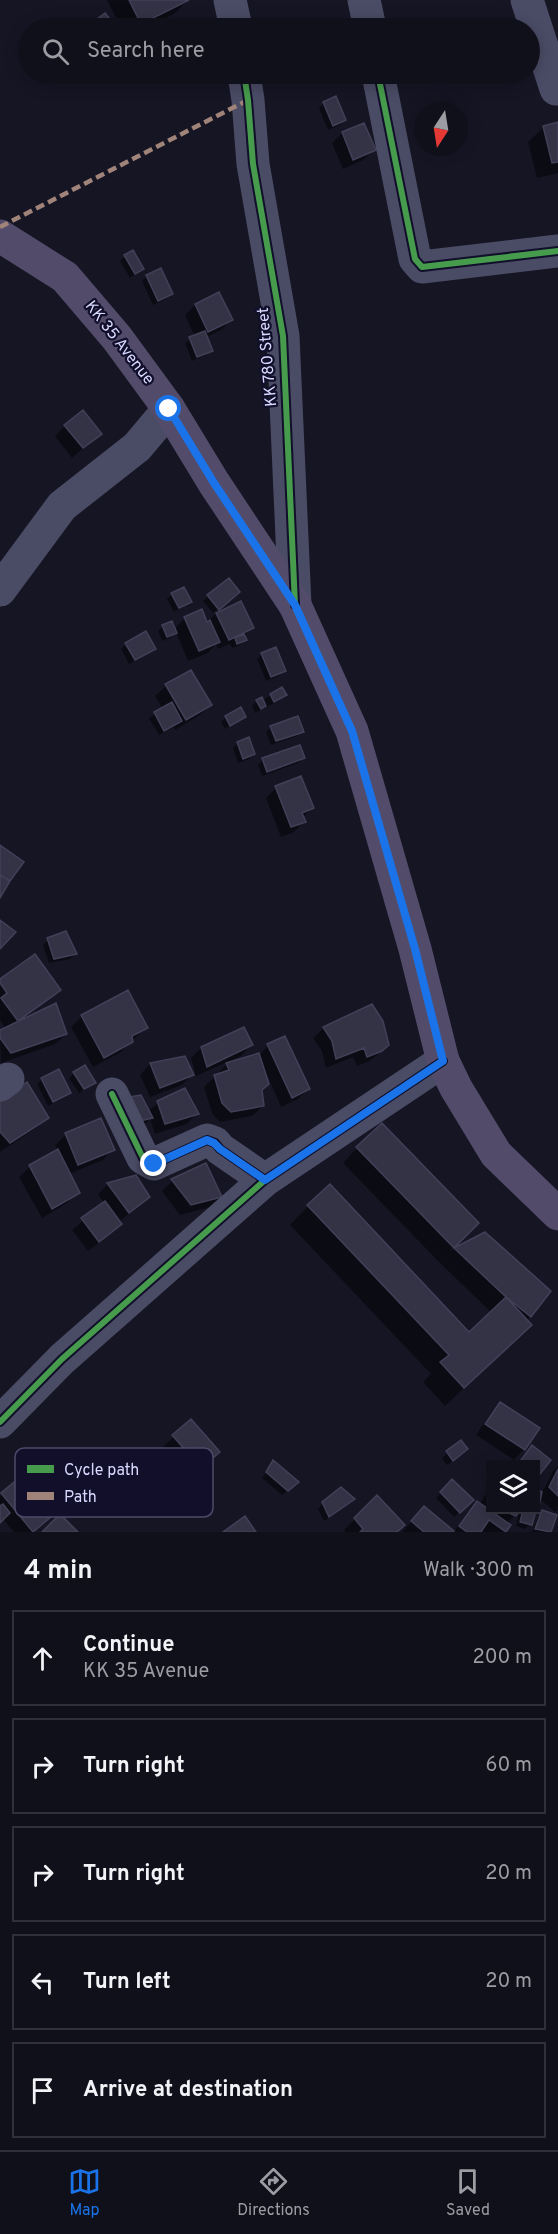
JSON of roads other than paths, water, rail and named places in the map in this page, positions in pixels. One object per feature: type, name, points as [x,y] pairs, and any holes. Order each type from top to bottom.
[{"type":"main road","name":"KK 35 Avenue","points":[[0,236],[65,277],[117,338],[169,409],[214,483],[295,605],[352,731],[415,949],[443,1061],[456,1088],[496,1154],[558,1214]]},
{"type":"street","points":[[230,0],[234,18]]},
{"type":"street","points":[[364,0],[368,18]]},
{"type":"street","points":[[527,0],[533,18]]},
{"type":"street","points":[[540,40],[556,89]]},
{"type":"street","name":"KK 780 Street","points":[[246,84],[253,164],[283,336],[295,605]]},
{"type":"street","points":[[380,84],[415,260],[422,267],[558,251]]},
{"type":"street","points":[[0,590],[62,506],[137,447],[169,409]]},
{"type":"street","points":[[0,1422],[62,1359],[265,1180],[443,1061]]},
{"type":"street","points":[[112,1094],[143,1158],[154,1164],[207,1140],[265,1180]]}]
